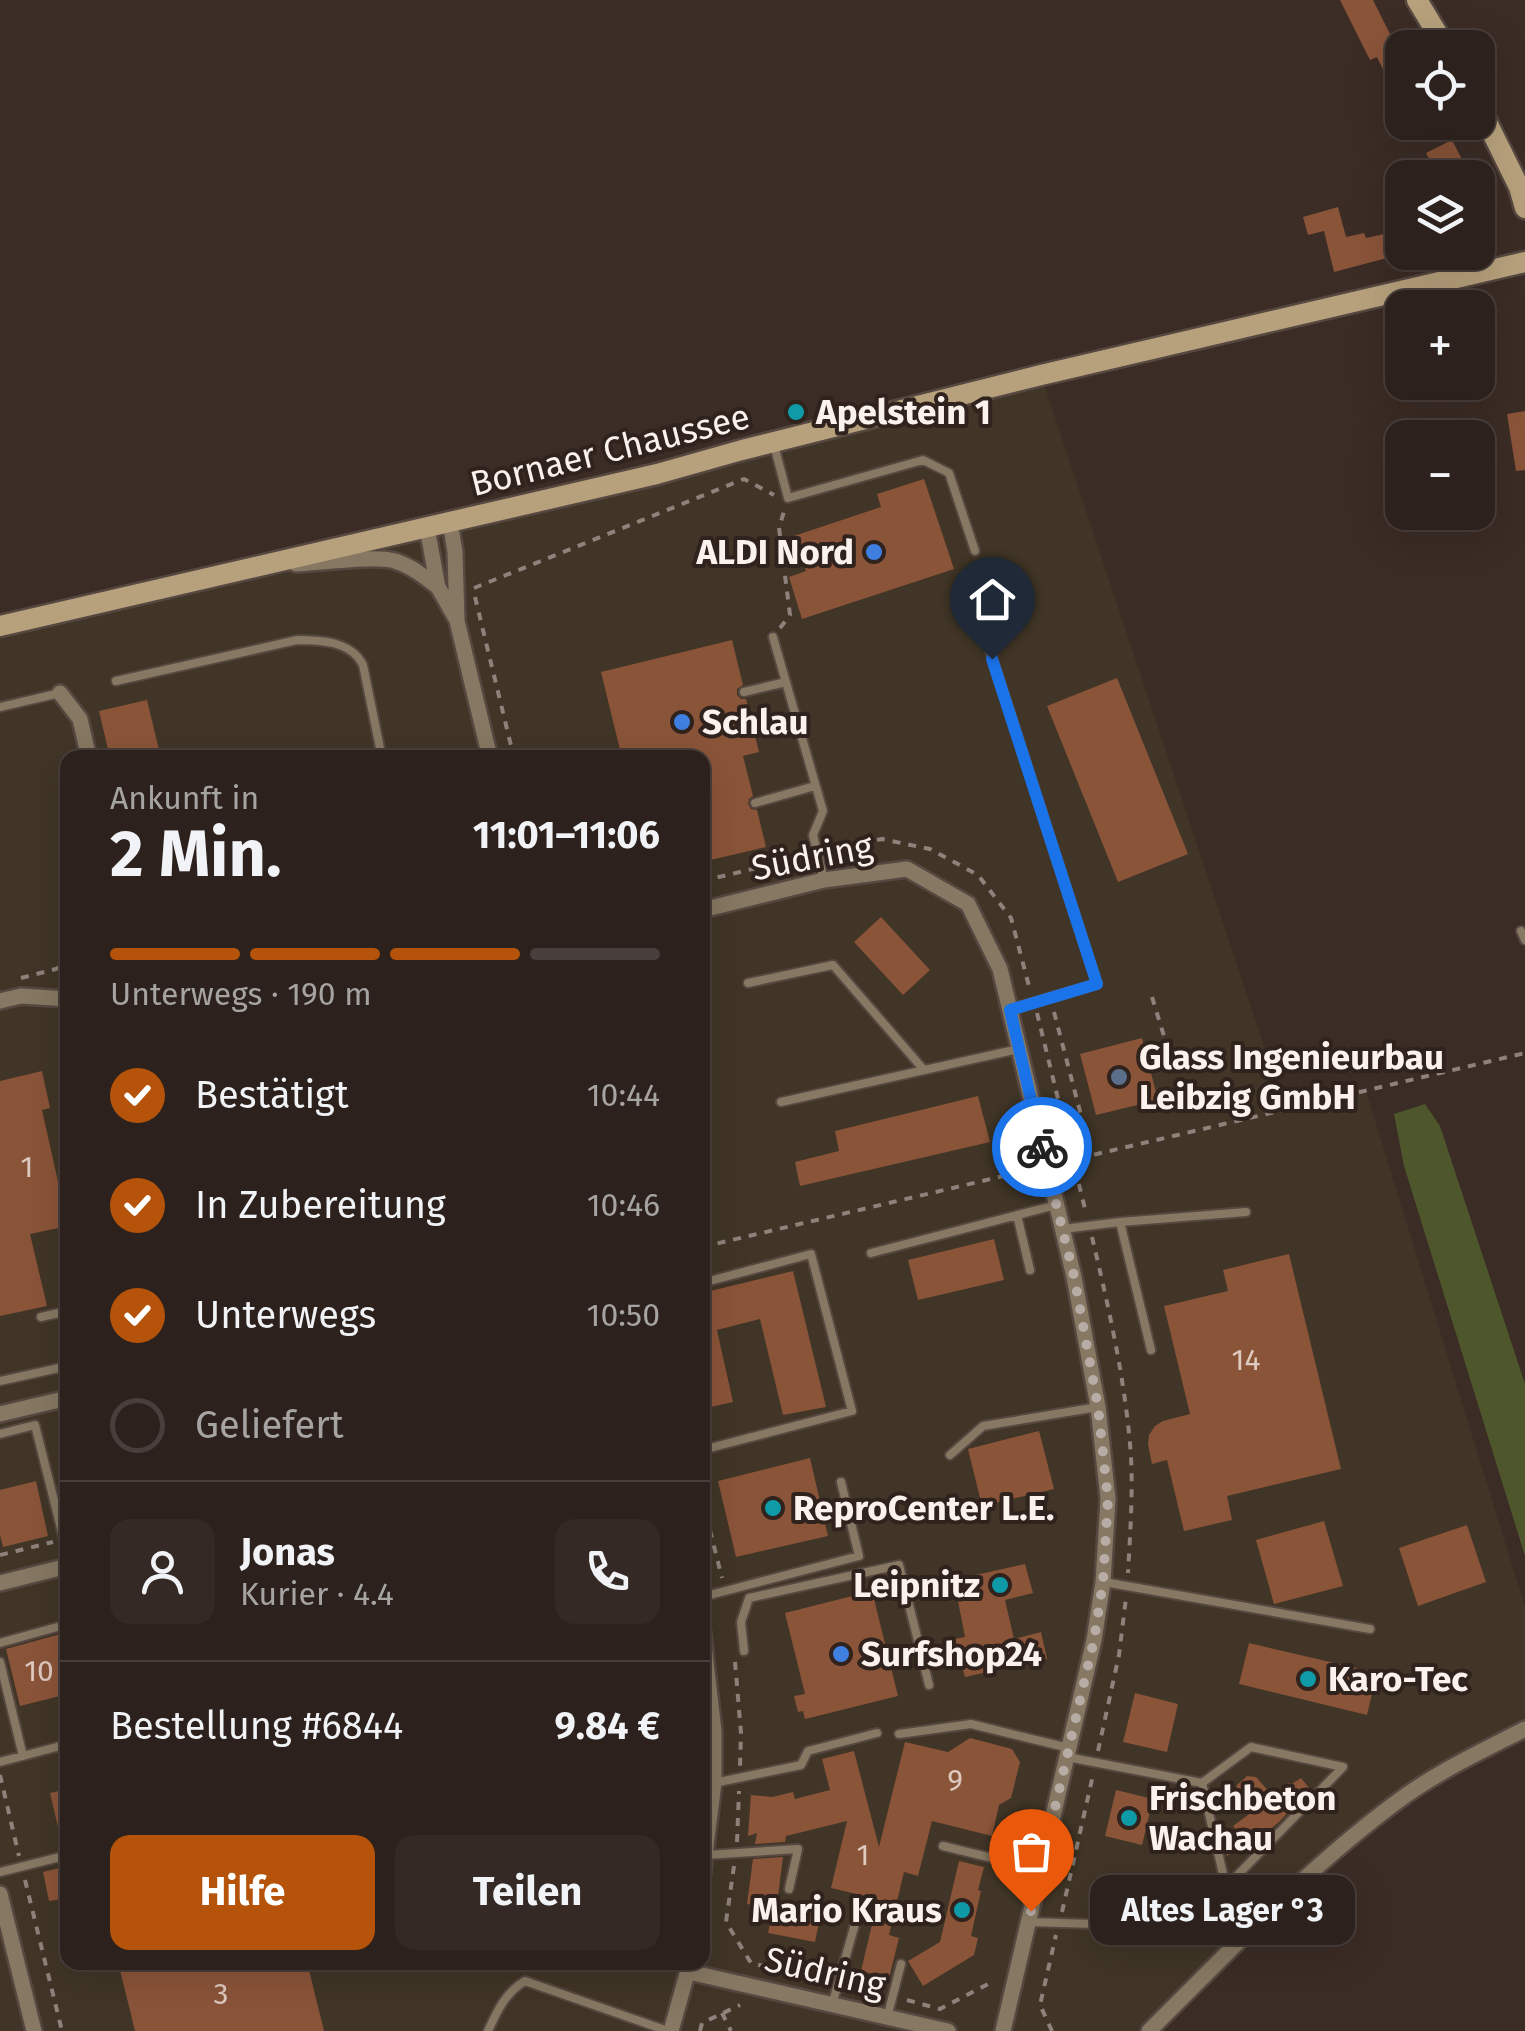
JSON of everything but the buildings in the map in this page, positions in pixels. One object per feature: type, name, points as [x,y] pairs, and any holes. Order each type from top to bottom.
[{"type":"main road","points":[[1417,0],[1435,30]]},
{"type":"main road","points":[[1495,138],[1525,208]]},
{"type":"main road","name":"Bornaer Chaussee","points":[[0,626],[657,474],[1022,380],[1525,262]]},
{"type":"street","points":[[450,522],[457,621],[488,750]]},
{"type":"street","points":[[427,528],[438,587],[457,621]]},
{"type":"street","points":[[257,565],[382,559],[414,569],[438,587]]},
{"type":"street","points":[[60,694],[80,719],[87,750]]},
{"type":"street","name":"Südring","points":[[710,908],[824,880],[908,869],[968,904],[1000,969],[1074,1276],[1098,1407],[1108,1500],[1103,1582],[1094,1640],[1003,2031]]},
{"type":"street","points":[[0,1001],[21,996],[60,998]]},
{"type":"street","points":[[0,1414],[60,1400]]},
{"type":"street","points":[[0,1583],[60,1568]]},
{"type":"street","points":[[1149,2031],[1294,1888],[1398,1801],[1525,1729]]},
{"type":"street","points":[[710,1749],[714,1783],[710,1819]]},
{"type":"street","points":[[1,1902],[34,2031]]},
{"type":"street","points":[[670,2031],[688,1970]]},
{"type":"street","name":"Südring","points":[[707,1970],[832,2005],[948,2031]]},
{"type":"lane","points":[[774,443],[788,498],[923,460],[949,472],[974,551]]},
{"type":"lane","points":[[980,623],[1097,984],[1010,1010]]},
{"type":"lane","points":[[773,637],[822,811],[813,835],[824,880]]},
{"type":"lane","points":[[116,681],[296,640],[322,640],[358,654],[380,750]]},
{"type":"lane","points":[[744,692],[786,682]]},
{"type":"lane","points":[[0,706],[60,694]]},
{"type":"lane","points":[[755,802],[815,786]]},
{"type":"lane","points":[[748,983],[832,964],[924,1070]]},
{"type":"lane","points":[[780,1102],[1019,1049]]},
{"type":"lane","points":[[872,1253],[1056,1205]]},
{"type":"lane","points":[[1062,1228],[1246,1212]]},
{"type":"lane","points":[[1017,1215],[1030,1270]]},
{"type":"lane","points":[[1120,1222],[1150,1350]]},
{"type":"lane","points":[[710,1281],[811,1254],[852,1411],[710,1448]]},
{"type":"lane","points":[[42,1317],[60,1313]]},
{"type":"lane","points":[[0,1381],[60,1368]]},
{"type":"lane","points":[[950,1455],[983,1426],[1098,1407]]},
{"type":"lane","points":[[0,1434],[35,1426],[60,1523]]},
{"type":"lane","points":[[710,1595],[859,1556],[840,1482]]},
{"type":"lane","points":[[744,1651],[741,1622],[749,1598],[900,1565],[929,1685]]},
{"type":"lane","points":[[1103,1582],[1370,1629]]},
{"type":"lane","points":[[0,1643],[60,1626]]},
{"type":"lane","points":[[0,1662],[23,1756]]},
{"type":"lane","points":[[899,1734],[972,1724],[1068,1752],[1202,1783],[1251,1747],[1344,1767],[1226,1887],[1093,1924],[1029,1922]]},
{"type":"lane","points":[[714,1783],[801,1765],[808,1751],[877,1734]]},
{"type":"lane","points":[[0,1762],[60,1746]]},
{"type":"lane","points":[[1202,1783],[1226,1887]]},
{"type":"lane","points":[[943,1846],[1041,1870]]},
{"type":"lane","points":[[710,1855],[798,1849],[789,1890]]},
{"type":"lane","points":[[0,1872],[60,1857]]},
{"type":"lane","points":[[832,2005],[861,1902]]},
{"type":"lane","points":[[887,2018],[901,1964]]},
{"type":"lane","points":[[488,2031],[512,1988],[525,1981],[670,2031]]},
{"type":"path","points":[[512,750],[473,588],[744,479],[775,496],[788,498],[779,528],[790,615],[773,637]]},
{"type":"path","points":[[710,878],[803,857]]},
{"type":"path","points":[[17,979],[60,967]]},
{"type":"path","points":[[1152,997],[1175,1072]]},
{"type":"path","points":[[1050,998],[1082,1118]]},
{"type":"path","points":[[1073,1160],[1525,1053]]},
{"type":"path","points":[[710,1244],[1029,1170]]},
{"type":"path","points":[[710,1530],[725,1591]]},
{"type":"path","points":[[0,1555],[60,1540]]},
{"type":"path","points":[[734,1653],[741,1732],[740,1777],[736,1853],[726,1922],[751,1963],[940,2009],[990,1983]]},
{"type":"path","points":[[0,1775],[62,2031]]},
{"type":"path","points":[[700,2031],[702,2023],[740,2005]]},
{"type":"path","points":[[722,2014],[731,2031]]},
{"type":"shaded area","points":[[1041,375],[1285,1109],[1366,1091],[1525,1607],[1525,1729],[1398,1801],[1149,2031],[0,2031],[0,626]]},
{"type":"green space","points":[[1425,1104],[1440,1126],[1525,1384],[1525,1556],[1404,1166],[1394,1114]]},
{"type":"way so far","points":[[1031,1911],[1094,1640],[1103,1582],[1108,1500],[1098,1407],[1074,1276],[1042,1147]]},
{"type":"place","name":"Apelstein 1","points":[[796,412]]},
{"type":"place","name":"ALDI Nord","points":[[874,552]]},
{"type":"place","name":"Schlau","points":[[682,722]]},
{"type":"place","name":"Glass Ingenieurbau Leibzig GmbH","points":[[1119,1077]]},
{"type":"place","name":"ReproCenter L.E.","points":[[773,1508]]},
{"type":"place","name":"Leipnitz","points":[[1000,1585]]},
{"type":"place","name":"Surfshop24","points":[[841,1654]]},
{"type":"place","name":"Karo-Tec","points":[[1308,1679]]},
{"type":"place","name":"Frischbeton Wachau","points":[[1129,1818]]},
{"type":"place","name":"Mario Kraus","points":[[962,1910]]},
{"type":"place","name":"Altes Lager °3","points":[[1031,1911]]},
{"type":"route","points":[[992,659],[1097,984],[1010,1010],[1042,1147]]}]
